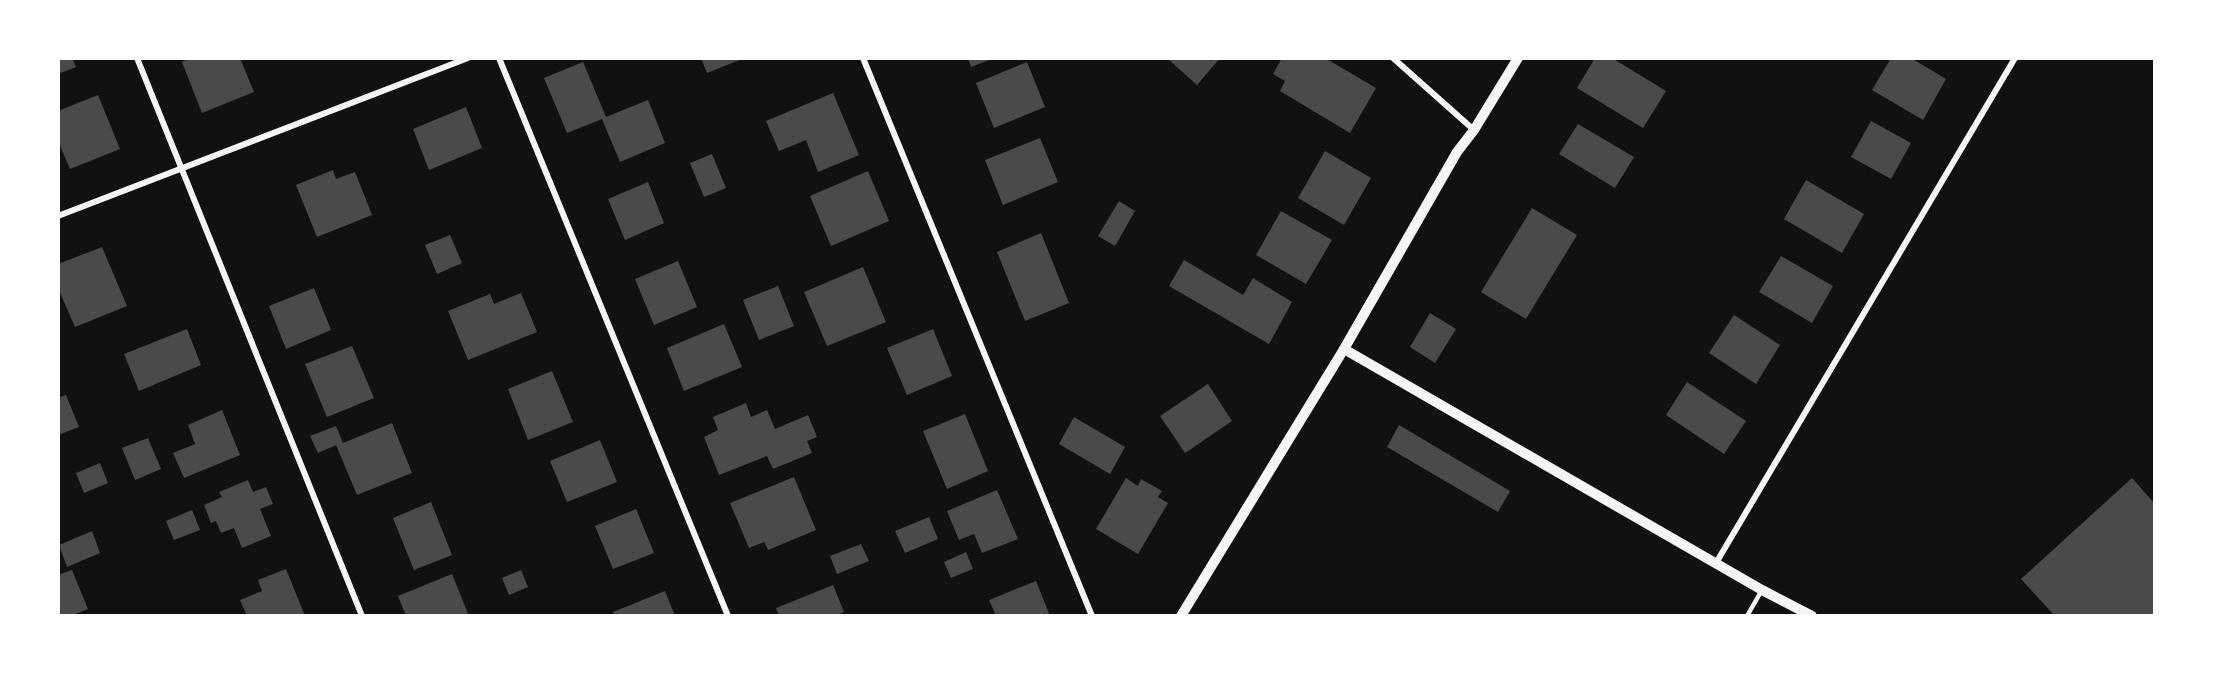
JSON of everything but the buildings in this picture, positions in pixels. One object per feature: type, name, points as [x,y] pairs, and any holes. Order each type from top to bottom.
[{"type":"street","points":[[137,58],[362,615]]},
{"type":"street","points":[[58,216],[468,58]]},
{"type":"street","points":[[499,58],[728,615]]},
{"type":"street","points":[[864,58],[1092,615]]},
{"type":"street","points":[[1393,58],[1474,130]]},
{"type":"street","points":[[1181,615],[1344,349],[1456,152],[1474,130],[1518,58]]},
{"type":"street","points":[[1716,563],[2015,58]]},
{"type":"street","points":[[1344,349],[1762,590],[1812,615]]},
{"type":"lane","points":[[1747,615],[1762,590]]}]
